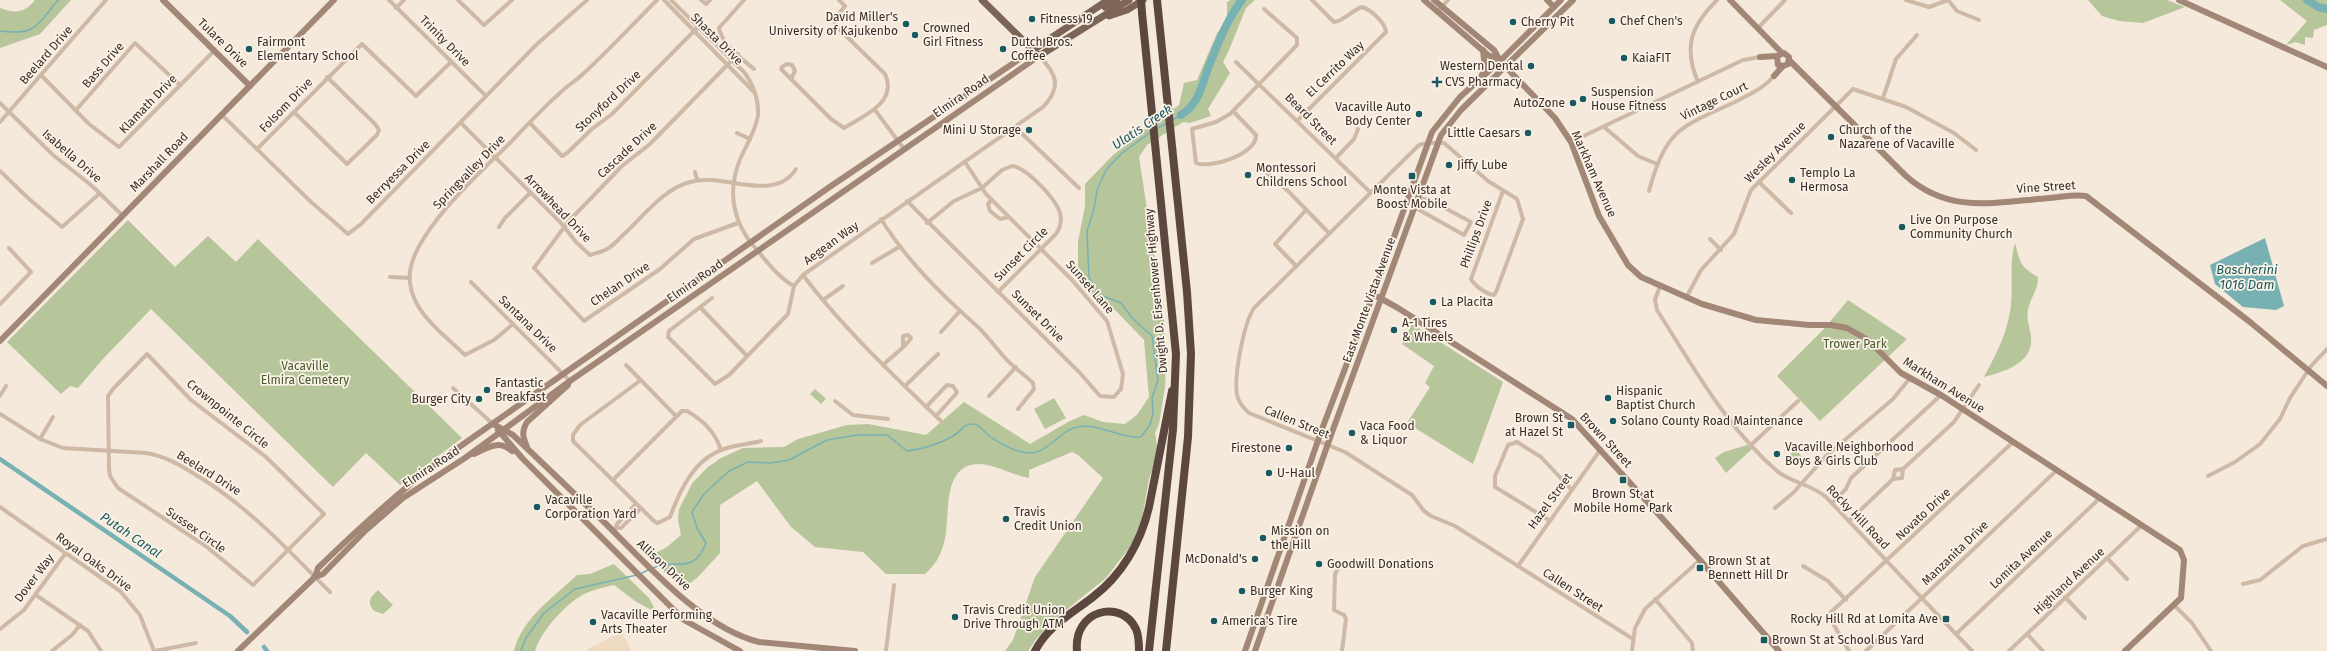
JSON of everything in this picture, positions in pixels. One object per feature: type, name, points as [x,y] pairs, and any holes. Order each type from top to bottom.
[{"type":"highway","name":"Dwight D. Eisenhower Highway","points":[[1142,0],[1142,13],[1173,310],[1176,372],[1173,429],[1149,651]]},
{"type":"highway","points":[[1157,2],[1190,326],[1191,388],[1188,437],[1166,651]]},
{"type":"highway","points":[[1035,651],[1054,625],[1093,597],[1112,579],[1133,551],[1146,522],[1176,372]]},
{"type":"highway","points":[[1078,651],[1076,640],[1079,630],[1092,616],[1103,612],[1121,615],[1130,621],[1137,633],[1139,651]]},
{"type":"main road","name":"Tulare Drive","points":[[163,0],[250,86]]},
{"type":"main road","name":"Marshall Road","points":[[0,341],[334,0]]},
{"type":"main road","points":[[982,0],[1039,56]]},
{"type":"main road","name":"Elmira Road","points":[[315,577],[318,568],[398,492],[898,140],[1088,15],[1108,0]]},
{"type":"main road","name":"Elmira Road","points":[[1088,15],[1117,0]]},
{"type":"main road","name":"Elmira Road","points":[[238,651],[315,577],[323,574],[364,531],[403,498],[465,458],[572,380],[1039,56],[1129,0]]},
{"type":"main road","name":"Elmira Road","points":[[1101,18],[1127,10],[1142,0]]},
{"type":"main road","points":[[1424,0],[1440,9],[1494,50],[1500,61]]},
{"type":"main road","points":[[1434,0],[1440,9],[1483,50],[1500,61]]},
{"type":"main road","points":[[1547,0],[1554,7]]},
{"type":"main road","name":"East Monte Vista Avenue","points":[[1245,651],[1318,442],[1428,143],[1439,121],[1460,97],[1500,61],[1561,0]]},
{"type":"main road","points":[[1561,12],[1561,8],[1568,0]]},
{"type":"main road","name":"East Monte Vista Avenue","points":[[1255,651],[1327,446],[1438,142],[1450,121],[1573,0]]},
{"type":"main road","name":"Vine Street","points":[[1730,0],[1772,43],[1781,60],[1799,70],[1913,182],[1941,198],[1963,204],[2086,196],[2250,322],[2327,386]]},
{"type":"main road","points":[[2179,0],[2327,67]]},
{"type":"main road","points":[[1768,57],[1772,43]]},
{"type":"main road","points":[[1480,80],[1485,68],[1483,50]]},
{"type":"main road","points":[[1760,57],[1781,60]]},
{"type":"main road","points":[[1760,57],[1781,60]]},
{"type":"main road","points":[[1774,76],[1781,60]]},
{"type":"main road","name":"Markham Avenue","points":[[1500,61],[1548,109],[1571,142],[1594,206],[1622,256],[1641,277],[1686,298],[1756,320],[1809,325],[1831,325],[1847,328],[1868,340],[1891,364],[1910,378],[1963,409],[2180,550],[2184,556],[2181,598],[2125,651]]},
{"type":"main road","name":"Brown Street","points":[[1373,295],[1572,419],[1601,449],[1779,651]]},
{"type":"main road","points":[[527,449],[522,435],[526,422],[554,399],[572,380]]},
{"type":"main road","name":"Allison Drive","points":[[493,424],[527,449],[616,530],[661,579],[686,601],[743,638],[774,644],[854,651]]},
{"type":"main road","name":"Allison Drive","points":[[502,430],[523,459],[684,620],[738,651]]},
{"type":"main road","points":[[465,458],[490,446],[500,444],[523,459]]},
{"type":"main road","points":[[738,651],[743,638]]},
{"type":"street","name":"Beelard Drive","points":[[0,122],[106,0]]},
{"type":"street","name":"Trinity Drive","points":[[389,0],[486,96]]},
{"type":"street","points":[[396,8],[404,0]]},
{"type":"street","points":[[458,0],[484,25],[512,0]]},
{"type":"street","name":"Berryessa Drive","points":[[221,114],[310,201],[348,234],[361,224],[536,45],[587,0]]},
{"type":"street","name":"Springvalley Drive","points":[[513,324],[494,340],[465,356],[426,318],[418,308],[410,278],[414,254],[422,240],[455,198],[560,92],[583,74],[657,0]]},
{"type":"street","name":"Shasta Drive","points":[[664,0],[729,65],[754,93]]},
{"type":"street","name":"Shasta Drive","points":[[671,0],[699,26],[751,82],[758,115],[750,139],[737,169],[734,183],[734,204],[738,223],[750,243],[794,286]]},
{"type":"street","points":[[701,0],[706,4],[710,0]]},
{"type":"street","points":[[744,0],[719,28],[720,35],[754,69]]},
{"type":"street","points":[[791,79],[831,119],[844,128],[875,110],[884,98],[888,89],[888,81],[885,74],[838,28],[834,20],[845,6],[839,0]]},
{"type":"street","name":"El Cerrito Way","points":[[1298,120],[1386,32],[1384,25],[1368,9],[1362,7],[1356,9],[1339,22],[1334,22],[1312,0]]},
{"type":"street","points":[[1440,9],[1448,0]]},
{"type":"street","points":[[1698,82],[1693,69],[1690,52],[1691,37],[1695,26],[1716,0]]},
{"type":"street","points":[[1758,28],[1785,0]]},
{"type":"street","points":[[1906,0],[1929,7],[1948,0],[1957,11],[1979,20]]},
{"type":"street","points":[[1233,111],[1256,135],[1256,139],[1243,153],[1229,160],[1196,163],[1192,129],[1216,122],[1233,111],[1298,42],[1290,32],[1264,9]]},
{"type":"street","name":"Stonyford Drive","points":[[530,123],[562,156],[592,129],[612,114],[699,26]]},
{"type":"street","points":[[1917,36],[1896,60],[1882,98],[1932,120],[1976,150]]},
{"type":"street","name":"Bass Drive","points":[[77,109],[135,43],[180,85]]},
{"type":"street","name":"Folsom Drive","points":[[257,149],[327,77],[362,44],[416,96],[451,62]]},
{"type":"street","name":"Klamath Drive","points":[[41,75],[77,109],[89,124],[120,147],[214,51]]},
{"type":"street","name":"Cascade Drive","points":[[539,258],[564,227],[622,166],[650,144],[733,61],[738,54]]},
{"type":"street","name":"Aegean Way","points":[[712,298],[669,331],[668,337],[715,384],[730,375],[788,314],[794,286],[803,275],[1043,107],[1054,93],[1054,74],[1039,56]]},
{"type":"street","points":[[1571,142],[1743,60],[1760,57]]},
{"type":"street","name":"Beard Street","points":[[1236,62],[1260,83],[1370,192]]},
{"type":"street","name":"Vintage Court","points":[[1649,191],[1657,164],[1666,144],[1680,130],[1758,90],[1774,76]]},
{"type":"street","points":[[294,112],[347,164],[372,140],[379,130],[327,77]]},
{"type":"street","name":"Wesley Avenue","points":[[1686,298],[1701,270],[1721,250],[1734,234],[1748,195],[1759,182],[1852,89],[1882,98]]},
{"type":"street","name":"Isabella Drive","points":[[0,103],[53,155],[122,215]]},
{"type":"street","points":[[875,110],[904,149]]},
{"type":"street","name":"Arrowhead Drive","points":[[460,123],[564,227],[576,242],[590,254],[604,250],[612,245],[673,189],[697,180],[776,185],[784,182],[796,169]]},
{"type":"street","points":[[1015,127],[1079,188]]},
{"type":"street","points":[[1604,127],[1638,156],[1657,164]]},
{"type":"street","points":[[1336,158],[1354,139],[1358,129]]},
{"type":"street","points":[[737,133],[750,139]]},
{"type":"street","points":[[1428,143],[1444,143],[1488,181],[1503,191]]},
{"type":"street","name":"Callen Street","points":[[1428,143],[1415,149],[1370,192],[1258,304],[1249,316],[1245,327],[1240,360],[1238,397],[1242,406],[1249,413],[1352,457],[1412,495],[1424,511],[1431,516],[1455,526],[1633,639]]},
{"type":"street","name":"Sunset Lane","points":[[965,162],[991,200],[1041,248],[1107,321],[1112,330],[1123,374],[1121,389],[1114,397],[1102,396]]},
{"type":"street","name":"Sunset Circle","points":[[927,222],[954,201],[982,188],[1002,170],[1012,166],[1024,170],[1052,199],[1060,214],[1058,230],[998,292]]},
{"type":"street","points":[[0,171],[28,198],[62,227],[99,194]]},
{"type":"street","points":[[696,172],[697,180]]},
{"type":"street","points":[[1267,173],[1329,233]]},
{"type":"street","points":[[1759,182],[1792,213]]},
{"type":"street","name":"Phillips Drive","points":[[1503,191],[1517,198],[1523,219],[1494,295],[1474,284],[1471,279],[1503,191]]},
{"type":"street","points":[[499,227],[505,218],[530,193]]},
{"type":"street","points":[[1414,207],[1464,236],[1471,222],[1430,200],[1418,198]]},
{"type":"street","name":"Sunset Lane","points":[[991,200],[988,204],[990,211],[1000,220],[1009,217]]},
{"type":"street","name":"Sunset Drive","points":[[907,201],[1102,396]]},
{"type":"street","points":[[1296,266],[1275,244],[1306,210]]},
{"type":"street","points":[[881,219],[899,247],[959,312],[982,332],[1033,383],[1034,390],[1018,409]]},
{"type":"street","name":"Chelan Drive","points":[[539,258],[534,268],[538,274],[584,321],[660,269],[694,239],[738,223]]},
{"type":"street","points":[[1710,239],[1721,250]]},
{"type":"street","points":[[872,263],[899,247]]},
{"type":"street","points":[[0,304],[31,272],[9,248]]},
{"type":"street","points":[[803,275],[823,300],[904,386],[941,421]]},
{"type":"street","points":[[390,277],[410,278]]},
{"type":"street","name":"Santana Drive","points":[[471,282],[564,374],[572,380]]},
{"type":"street","points":[[823,300],[843,286]]},
{"type":"street","name":"Rocky Hill Road","points":[[1660,286],[1655,300],[1657,310],[1726,416],[1777,471],[1788,478],[1820,491],[1972,651]]},
{"type":"street","points":[[700,307],[747,356]]},
{"type":"street","points":[[941,332],[959,312]]},
{"type":"street","points":[[884,364],[903,347]]},
{"type":"street","points":[[2208,476],[2235,462],[2260,444],[2280,419],[2290,398],[2309,371],[2327,349]]},
{"type":"street","name":"Crownpointe Circle","points":[[109,451],[108,396],[113,388],[147,354],[191,400],[274,464],[324,514],[288,551]]},
{"type":"street","points":[[904,386],[938,354]]},
{"type":"street","points":[[626,365],[676,416]]},
{"type":"street","points":[[990,396],[1016,367]]},
{"type":"street","points":[[1775,508],[1793,493],[1826,456],[1893,399],[1910,378]]},
{"type":"street","points":[[641,380],[580,425],[573,435],[573,441],[640,509],[658,523],[670,517],[682,486],[694,470],[721,450],[761,442]]},
{"type":"street","points":[[926,407],[947,385],[953,386],[957,392],[956,395],[936,416]]},
{"type":"street","points":[[1849,521],[1893,479],[1895,470],[1903,469],[1954,422],[1979,385]]},
{"type":"street","points":[[0,396],[6,386]]},
{"type":"street","name":"Allison Drive","points":[[453,388],[493,424]]},
{"type":"street","points":[[1832,503],[1846,489],[1851,478],[1941,395]]},
{"type":"street","points":[[835,401],[853,415],[888,419]]},
{"type":"street","points":[[1752,444],[1798,401]]},
{"type":"street","points":[[612,480],[682,411],[687,411],[699,418],[714,434],[721,450]]},
{"type":"street","name":"Beelard Drive","points":[[0,414],[40,438],[63,448],[159,455],[176,462],[216,487],[241,505],[330,592]]},
{"type":"street","points":[[40,438],[53,417]]},
{"type":"street","points":[[1549,520],[1495,487],[1495,476],[1508,445],[1517,442],[1541,457],[1571,489]]},
{"type":"street","name":"Novato Drive","points":[[1849,651],[1828,615],[1887,562],[2014,442]]},
{"type":"street","name":"Hazel Street","points":[[1518,566],[1549,520],[1601,449]]},
{"type":"street","name":"Sussex Circle","points":[[109,451],[110,476],[118,488],[207,547],[252,585],[288,551]]},
{"type":"street","points":[[1893,479],[1902,478],[1903,469]]},
{"type":"street","name":"Manzanita Drive","points":[[1866,651],[2057,470]]},
{"type":"street","name":"Lomita Avenue","points":[[1956,634],[2100,498]]},
{"type":"street","points":[[616,530],[617,524],[636,504]]},
{"type":"street","name":"Royal Oaks Drive","points":[[0,508],[120,591],[132,603],[144,622],[154,651]]},
{"type":"street","points":[[616,530],[621,528],[640,509]]},
{"type":"street","name":"Highland Avenue","points":[[2009,651],[2142,525]]},
{"type":"street","points":[[2243,584],[2260,580],[2303,546],[2327,539]]},
{"type":"street","name":"Dover Way","points":[[0,629],[24,610],[65,554]]},
{"type":"street","points":[[2107,558],[2126,579]]},
{"type":"street","points":[[1632,651],[1635,628],[1641,614],[1655,599],[1700,560]]},
{"type":"street","points":[[1341,564],[1335,574],[1334,610],[1344,615],[1346,619],[1342,651]]},
{"type":"street","points":[[1803,566],[1828,581],[1846,600]]},
{"type":"street","points":[[886,651],[894,585]]},
{"type":"street","points":[[36,595],[88,631],[101,651]]},
{"type":"street","points":[[2065,597],[2085,618]]},
{"type":"street","points":[[1655,599],[1692,643],[1694,651]]},
{"type":"street","points":[[2174,605],[2192,623],[2209,650]]},
{"type":"street","points":[[52,651],[72,635],[80,625]]},
{"type":"street","points":[[2026,634],[2043,651]]},
{"type":"street","points":[[154,651],[196,643]]},
{"type":"green space","points":[[35,0],[71,0],[40,34],[0,48],[0,8],[10,11],[19,11],[27,8]]},
{"type":"green space","points":[[1231,0],[1255,0],[1246,8],[1223,62],[1230,73],[1208,109],[1211,116],[1190,123],[1183,122],[1147,145],[1139,157],[1164,319],[1166,359],[1165,387],[1159,424],[1155,433],[1158,453],[1149,479],[1139,535],[1106,578],[1071,606],[1037,638],[1028,651],[1005,651],[1013,640],[1035,577],[1103,478],[1078,455],[1072,452],[1029,470],[1029,478],[985,464],[966,467],[958,473],[952,483],[949,495],[944,543],[939,557],[925,574],[886,574],[863,552],[815,547],[791,527],[757,481],[720,505],[720,553],[697,578],[683,588],[648,557],[667,547],[681,535],[678,520],[679,509],[693,482],[708,467],[721,458],[743,448],[784,447],[798,439],[847,425],[868,424],[926,435],[964,402],[1030,444],[1068,422],[1084,415],[1103,422],[1125,424],[1137,415],[1149,397],[1144,340],[1115,310],[1103,306],[1084,285],[1078,275],[1078,242],[1085,206],[1085,184],[1113,155],[1135,138],[1138,133],[1146,129],[1179,105],[1184,83],[1197,80],[1217,33],[1227,22],[1227,2]]},
{"type":"green space","points":[[2088,0],[2167,0],[2185,7],[2143,23],[2119,21],[2102,16]]},
{"type":"green space","points":[[2280,0],[2327,0],[2327,25],[2314,30],[2313,38],[2305,37],[2305,45],[2296,42],[2286,45],[2307,21]]},
{"type":"green space","name":"Vacaville Elmira Cemetery","points":[[128,220],[175,267],[208,236],[236,262],[258,239],[462,438],[400,485],[366,453],[333,487],[151,309],[102,360],[78,388],[70,386],[61,394],[7,342]]},
{"type":"green space","points":[[2015,243],[2018,255],[2024,267],[2038,277],[2037,286],[2028,309],[2031,346],[2028,354],[2016,365],[1984,377],[2002,340],[2009,317],[2011,308],[2012,261]]},
{"type":"green space","name":"Trower Park","points":[[1848,300],[1907,339],[1820,421],[1777,376],[1823,330]]},
{"type":"green space","points":[[1412,324],[1503,382],[1473,464],[1407,423],[1430,387],[1425,383],[1434,366],[1402,344]]},
{"type":"green space","points":[[815,389],[826,399],[821,404],[810,394]]},
{"type":"green space","points":[[1054,398],[1066,418],[1045,429],[1034,409]]},
{"type":"green space","points":[[1747,445],[1752,449],[1726,473],[1715,458],[1724,452]]},
{"type":"green space","points":[[1795,449],[1807,462],[1801,467],[1790,455]]},
{"type":"green space","points":[[614,564],[649,598],[657,613],[635,601],[614,585],[602,588],[582,595],[561,612],[542,635],[535,651],[514,651],[518,639],[531,619],[549,600],[577,575],[590,574]]},
{"type":"green space","points":[[378,590],[393,605],[383,614],[374,611],[370,604],[370,599]]},
{"type":"shaded area","points":[[622,632],[631,651],[588,651],[587,649]]},
{"type":"water","name":"Bascherini 1016 Dam","points":[[2265,238],[2284,306],[2276,310],[2243,307],[2215,284],[2210,265]]},
{"type":"waterway","points":[[0,31],[21,32],[35,27],[58,0]]},
{"type":"waterway","name":"Ulatis Creek","points":[[1181,115],[1192,105],[1199,94],[1223,32],[1242,0]]},
{"type":"waterway","name":"Ulatis Creek","points":[[2307,0],[2318,7],[2327,9]]},
{"type":"waterway","name":"Ulatis Creek","points":[[1172,120],[1181,115]]},
{"type":"waterway","name":"Ulatis Creek","points":[[1156,129],[1167,123]]},
{"type":"waterway","name":"Ulatis Creek","points":[[653,568],[661,565],[689,563],[695,560],[701,553],[706,543],[697,528],[692,512],[704,494],[729,471],[748,462],[771,463],[789,460],[827,440],[857,435],[887,435],[907,451],[937,444],[956,434],[966,425],[975,424],[990,437],[1004,445],[1018,451],[1030,453],[1045,448],[1064,433],[1078,427],[1094,427],[1125,436],[1141,437],[1150,425],[1153,413],[1152,398],[1158,380],[1152,336],[1133,319],[1121,303],[1100,295],[1093,286],[1089,277],[1087,231],[1094,209],[1097,190],[1106,170],[1122,153],[1151,132]]},
{"type":"waterway","name":"Putah Canal","points":[[0,459],[230,616],[247,632]]},
{"type":"waterway","name":"Ulatis Creek","points":[[640,574],[650,569]]},
{"type":"waterway","name":"Ulatis Creek","points":[[521,651],[526,638],[544,613],[575,589],[637,575]]},
{"type":"waterway","name":"Putah Canal","points":[[264,647],[267,651]]},
{"type":"place","name":"Fitness 19","points":[[1032,19]]},
{"type":"place","name":"Chef Chen's","points":[[1612,21]]},
{"type":"place","name":"Cherry Pit","points":[[1513,22]]},
{"type":"place","name":"David Miller's University of Kajukenbo","points":[[906,24]]},
{"type":"place","name":"Crowned Girl Fitness","points":[[915,35]]},
{"type":"place","name":"Fairmont Elementary School","points":[[249,49]]},
{"type":"place","name":"Dutch Bros. Coffee","points":[[1003,49]]},
{"type":"place","name":"KaiaFIT","points":[[1624,58]]},
{"type":"place","name":"Western Dental","points":[[1531,66]]},
{"type":"place","name":"CVS Pharmacy","points":[[1437,82]]},
{"type":"place","name":"Suspension House Fitness","points":[[1583,99]]},
{"type":"place","name":"AutoZone","points":[[1573,103]]},
{"type":"place","name":"Vacaville Auto Body Center","points":[[1419,114]]},
{"type":"place","name":"Mini U Storage","points":[[1029,130]]},
{"type":"place","name":"Little Caesars","points":[[1528,133]]},
{"type":"place","name":"Church of the Nazarene of Vacaville","points":[[1831,137]]},
{"type":"place","name":"Jiffy Lube","points":[[1449,165]]},
{"type":"place","name":"Montessori Childrens School","points":[[1248,175]]},
{"type":"place","name":"Monte Vista at Boost Mobile","points":[[1412,176]]},
{"type":"place","name":"Templo La Hermosa","points":[[1792,180]]},
{"type":"place","name":"Live On Purpose Community Church","points":[[1902,227]]},
{"type":"place","name":"La Placita","points":[[1433,302]]},
{"type":"place","name":"A-1 Tires & Wheels","points":[[1394,330]]},
{"type":"place","name":"Fantastic Breakfast","points":[[487,390]]},
{"type":"place","name":"Hispanic Baptist Church","points":[[1608,398]]},
{"type":"place","name":"Burger City","points":[[479,399]]},
{"type":"place","name":"Solano County Road Maintenance","points":[[1613,421]]},
{"type":"place","name":"Brown St at Hazel St","points":[[1571,425]]},
{"type":"place","name":"Vaca Food & Liquor","points":[[1352,433]]},
{"type":"place","name":"Firestone","points":[[1289,448]]},
{"type":"place","name":"Vacaville Neighborhood Boys & Girls Club","points":[[1777,454]]},
{"type":"place","name":"U-Haul","points":[[1269,473]]},
{"type":"place","name":"Brown St at Mobile Home Park","points":[[1623,480]]},
{"type":"place","name":"Vacaville Corporation Yard","points":[[537,507]]},
{"type":"place","name":"Travis Credit Union","points":[[1006,519]]},
{"type":"place","name":"Mission on the Hill","points":[[1263,538]]},
{"type":"place","name":"McDonald's","points":[[1255,559]]},
{"type":"place","name":"Goodwill Donations","points":[[1319,564]]},
{"type":"place","name":"Brown St at Bennett Hill Dr","points":[[1700,568]]},
{"type":"place","name":"Burger King","points":[[1242,591]]},
{"type":"place","name":"Travis Credit Union Drive Through ATM","points":[[955,617]]},
{"type":"place","name":"Rocky Hill Rd at Lomita Ave","points":[[1946,619]]},
{"type":"place","name":"America's Tire","points":[[1214,621]]},
{"type":"place","name":"Vacaville Performing Arts Theater","points":[[593,622]]},
{"type":"place","name":"Brown St at School Bus Yard","points":[[1764,640]]}]
